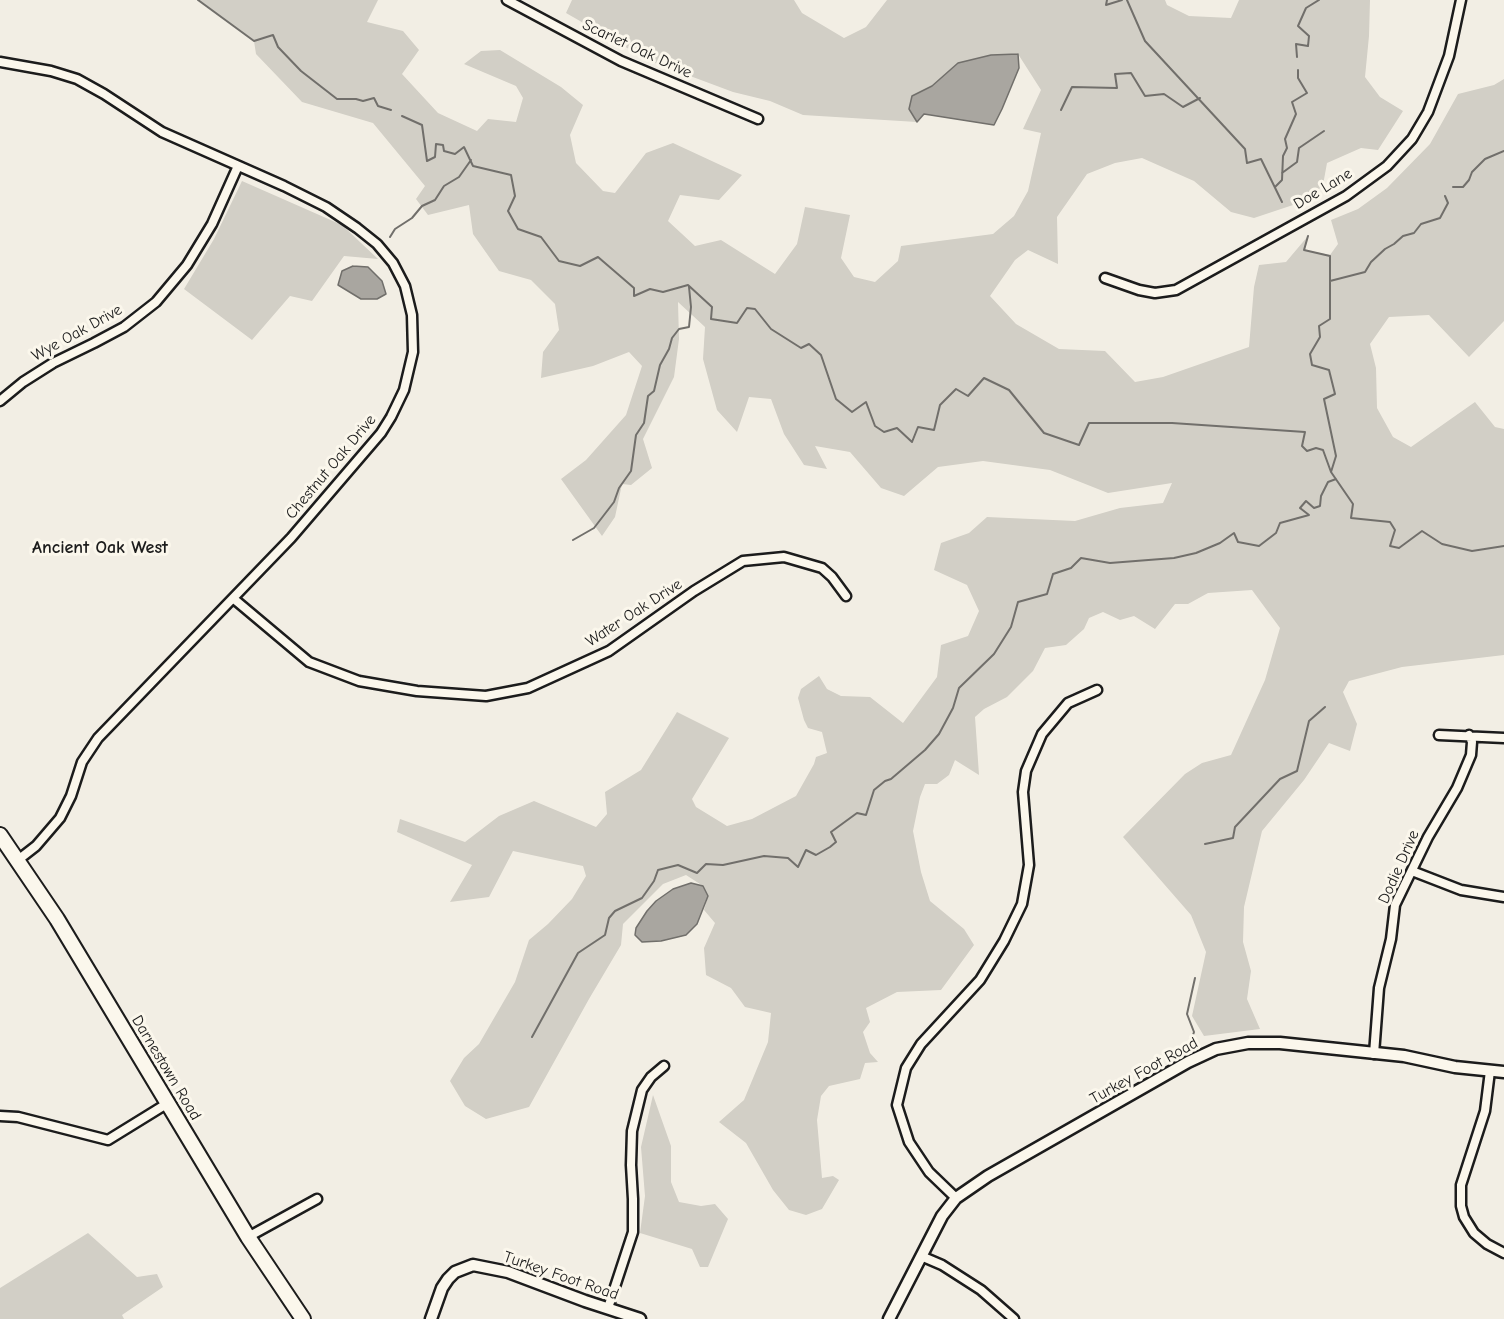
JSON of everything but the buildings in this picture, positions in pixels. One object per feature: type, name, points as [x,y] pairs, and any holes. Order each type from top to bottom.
[{"type":"main road","name":"Darnestown Road","points":[[0,835],[57,919],[248,1237],[303,1319]]},
{"type":"street","name":"Scarlet Oak Drive","points":[[507,0],[621,61],[758,119]]},
{"type":"street","name":"Doe Lane","points":[[1105,278],[1147,292],[1176,290],[1346,196],[1387,166],[1412,139],[1428,112],[1449,56],[1461,0]]},
{"type":"street","name":"Chestnut Oak Drive","points":[[0,62],[51,71],[77,79],[162,132],[326,207],[357,228],[377,244],[393,263],[405,286],[412,315],[413,352],[404,390],[381,433],[291,538],[98,738],[82,762],[71,796],[60,818],[36,846],[18,860]]},
{"type":"street","name":"Wye Oak Drive","points":[[0,401],[23,382],[53,363],[124,327],[156,302],[187,266],[212,224],[238,166]]},
{"type":"street","name":"Water Oak Drive","points":[[234,599],[309,662],[359,681],[417,691],[486,696],[528,688],[609,651],[694,591],[743,561],[784,557],[822,568],[846,596]]},
{"type":"street","points":[[956,1198],[929,1172],[909,1142],[897,1105],[906,1068],[921,1044],[980,980],[1004,941],[1022,904],[1029,865],[1023,792],[1026,771],[1042,734],[1068,703],[1097,690]]},
{"type":"street","points":[[1438,735],[1504,738]]},
{"type":"street","name":"Dodie Drive","points":[[1374,1054],[1379,988],[1395,905],[1428,837],[1457,788],[1471,755],[1472,742],[1469,735]]},
{"type":"street","points":[[1412,871],[1461,890],[1504,897]]},
{"type":"street","name":"Turkey Foot Road","points":[[889,1319],[942,1216],[956,1198],[998,1171],[1188,1062],[1216,1049],[1248,1042],[1280,1043],[1404,1056],[1455,1067],[1504,1072]]},
{"type":"street","points":[[608,1308],[633,1232],[632,1131],[642,1090],[651,1077],[664,1066]]},
{"type":"street","points":[[1491,1071],[1485,1111],[1461,1185],[1461,1206],[1464,1217],[1474,1233],[1487,1244],[1504,1253]]},
{"type":"street","points":[[0,1116],[18,1117],[108,1140],[168,1103]]},
{"type":"street","points":[[248,1237],[317,1199]]},
{"type":"street","points":[[921,1256],[942,1265],[981,1290],[1014,1319]]},
{"type":"street","name":"Turkey Foot Road","points":[[431,1319],[447,1279],[455,1272],[473,1265],[508,1272],[640,1319]]},
{"type":"shaded area","points":[[198,0],[378,0],[367,22],[403,31],[419,50],[402,74],[438,113],[477,131],[488,119],[516,122],[523,98],[516,86],[464,64],[481,51],[500,50],[561,87],[583,105],[570,135],[576,163],[603,191],[615,193],[646,153],[673,143],[742,175],[719,200],[680,195],[668,221],[695,246],[721,240],[775,274],[797,244],[805,207],[850,215],[841,258],[854,277],[875,282],[898,261],[901,246],[993,234],[1014,216],[1028,191],[1041,133],[1023,129],[1041,90],[1018,54],[991,55],[958,63],[932,86],[912,96],[909,109],[917,122],[803,115],[770,101],[733,92],[650,61],[566,13],[572,0],[794,0],[802,13],[844,38],[866,27],[887,0],[1165,0],[1167,5],[1189,16],[1231,18],[1239,0],[1370,0],[1365,77],[1380,97],[1403,111],[1378,150],[1361,148],[1327,163],[1323,185],[1308,200],[1254,218],[1231,212],[1194,181],[1142,158],[1115,163],[1087,174],[1057,217],[1058,264],[1028,250],[1015,260],[990,296],[1016,324],[1059,349],[1105,351],[1135,382],[1163,377],[1249,347],[1254,287],[1259,265],[1286,262],[1308,236],[1305,250],[1330,255],[1338,244],[1331,220],[1358,209],[1387,188],[1430,144],[1458,94],[1494,85],[1504,79],[1504,321],[1469,357],[1429,315],[1389,317],[1370,344],[1376,368],[1377,408],[1393,437],[1411,447],[1475,402],[1495,427],[1504,429],[1504,655],[1402,667],[1349,681],[1343,692],[1357,724],[1350,751],[1329,743],[1304,780],[1262,831],[1244,907],[1243,942],[1251,971],[1247,999],[1260,1029],[1204,1036],[1192,1016],[1206,952],[1191,915],[1123,837],[1185,774],[1202,763],[1231,755],[1265,680],[1280,628],[1252,590],[1208,593],[1188,604],[1175,604],[1155,629],[1134,616],[1120,620],[1103,612],[1089,618],[1084,629],[1066,645],[1045,648],[1033,671],[1007,697],[984,709],[975,717],[979,775],[955,760],[949,775],[937,784],[925,784],[913,831],[921,872],[930,901],[964,929],[974,945],[941,990],[897,992],[866,1008],[870,1022],[863,1032],[870,1053],[878,1062],[865,1063],[860,1079],[829,1086],[821,1096],[817,1120],[822,1178],[833,1176],[839,1180],[822,1209],[806,1215],[789,1210],[773,1190],[746,1143],[719,1122],[744,1100],[768,1042],[771,1013],[745,1007],[731,988],[706,975],[704,948],[715,923],[704,910],[708,896],[703,886],[686,875],[663,884],[623,924],[621,945],[529,1107],[486,1119],[465,1106],[450,1081],[464,1058],[479,1044],[515,982],[529,940],[572,899],[586,876],[583,866],[513,851],[489,897],[450,902],[472,865],[397,832],[400,819],[465,842],[499,816],[534,801],[596,827],[607,814],[605,792],[641,770],[677,712],[729,738],[692,799],[696,807],[727,826],[752,819],[796,796],[816,757],[827,753],[822,732],[808,728],[804,720],[798,698],[801,689],[819,676],[827,689],[841,696],[870,697],[903,723],[937,677],[941,645],[968,636],[979,611],[967,585],[934,570],[941,543],[969,533],[987,517],[1075,521],[1120,508],[1163,503],[1172,483],[1108,493],[1050,470],[983,461],[938,467],[904,496],[881,488],[850,452],[815,446],[827,469],[804,465],[784,434],[771,399],[749,397],[737,432],[717,410],[703,359],[705,327],[678,302],[679,339],[674,377],[643,439],[652,468],[631,485],[622,484],[615,517],[602,536],[561,479],[586,460],[626,415],[642,366],[629,352],[593,366],[541,378],[543,352],[559,330],[555,304],[531,280],[499,271],[473,234],[469,205],[428,215],[416,199],[425,186],[373,123],[302,102],[256,54],[254,41]]},
{"type":"shaded area","points":[[1018,54],[1019,68],[994,125],[924,114],[917,122],[909,109],[912,96],[932,86],[958,63],[991,55]]},
{"type":"shaded area","points":[[242,181],[342,225],[378,259],[344,256],[312,301],[290,296],[252,340],[184,289],[214,239]]},
{"type":"shaded area","points":[[353,266],[368,267],[382,281],[386,294],[377,299],[361,299],[338,285],[342,271]]},
{"type":"shaded area","points":[[691,883],[703,886],[708,896],[697,924],[686,935],[661,941],[642,942],[635,935],[636,928],[647,911],[656,901],[673,889]]},
{"type":"shaded area","points":[[653,1095],[671,1146],[671,1182],[679,1202],[701,1206],[715,1204],[728,1219],[708,1267],[700,1267],[692,1249],[640,1233],[645,1196],[641,1147]]},
{"type":"shaded area","points":[[88,1233],[137,1277],[157,1274],[163,1287],[122,1315],[124,1319],[0,1319],[0,1288]]},
{"type":"waterway","points":[[198,0],[254,41],[273,35],[278,47],[301,71],[337,99],[363,101],[374,98],[378,106],[391,110]]},
{"type":"waterway","points":[[1107,0],[1106,5],[1122,0]]},
{"type":"waterway","points":[[1127,0],[1145,41],[1245,149],[1247,163],[1261,159],[1282,202]]},
{"type":"waterway","points":[[1297,57],[1296,44],[1308,46],[1309,36],[1298,26],[1306,8],[1319,0]]},
{"type":"waterway","points":[[1275,187],[1282,180],[1283,156],[1287,148],[1285,139],[1296,114],[1292,102],[1307,93],[1298,78],[1298,70]]},
{"type":"waterway","points":[[1061,110],[1072,87],[1117,88],[1115,74],[1131,73],[1145,96],[1164,94],[1183,107],[1200,98]]},
{"type":"waterway","points":[[402,116],[422,125],[427,161],[435,157],[436,144],[443,145],[444,151],[455,154],[464,147],[473,166],[511,175],[515,196],[508,211],[518,229],[541,237],[559,261],[580,266],[598,257],[634,288],[634,296],[650,289],[663,292],[688,285],[712,307],[711,319],[737,323],[747,308],[755,309],[771,329],[801,348],[809,344],[821,355],[836,399],[852,412],[866,402],[875,426],[884,432],[897,428],[912,442],[918,427],[934,430],[940,405],[956,389],[968,396],[984,378],[1009,390],[1044,433],[1079,445],[1089,423],[1172,423],[1305,432],[1302,446],[1307,451],[1316,448],[1323,450],[1331,472]]},
{"type":"waterway","points":[[1282,173],[1297,162],[1299,148],[1324,131]]},
{"type":"waterway","points":[[1453,187],[1463,187],[1472,172],[1485,159],[1504,151]]},
{"type":"waterway","points":[[390,237],[395,229],[412,218],[422,206],[435,200],[444,186],[459,177],[471,160]]},
{"type":"waterway","points":[[1330,281],[1365,272],[1371,262],[1403,236],[1414,233],[1421,224],[1440,218],[1448,203],[1445,196]]},
{"type":"waterway","points":[[1308,236],[1304,250],[1330,256],[1330,319],[1319,326],[1320,337],[1310,354],[1312,365],[1329,370],[1335,394],[1324,399],[1336,456],[1331,472],[1353,504],[1351,518],[1390,522],[1395,530],[1390,546],[1399,548],[1422,531],[1442,544],[1472,551],[1504,546]]},
{"type":"waterway","points":[[573,540],[594,528],[614,502],[619,488],[631,471],[636,435],[644,423],[648,396],[654,391],[660,365],[672,338],[679,329],[689,327],[691,307],[689,287]]},
{"type":"waterway","points":[[532,1037],[578,953],[605,935],[609,918],[615,911],[642,898],[654,881],[658,870],[678,865],[697,873],[706,864],[723,865],[764,856],[788,858],[798,867],[806,850],[816,855],[836,842],[831,832],[857,813],[866,815],[874,790],[891,779],[925,750],[939,734],[953,708],[959,688],[994,654],[1011,627],[1018,602],[1047,594],[1053,574],[1071,568],[1081,558],[1110,563],[1174,558],[1196,553],[1220,543],[1234,533],[1238,542],[1259,546],[1276,533],[1280,523],[1309,515],[1300,508],[1306,501],[1314,508],[1320,506],[1321,496],[1328,482],[1336,479]]},
{"type":"waterway","points":[[1205,844],[1233,838],[1235,827],[1280,779],[1297,771],[1309,721],[1325,707]]},
{"type":"waterway","points":[[1192,1038],[1194,1032],[1187,1014],[1195,978]]},
{"type":"district","name":"Ancient Oak West","points":[[100,548]]}]
